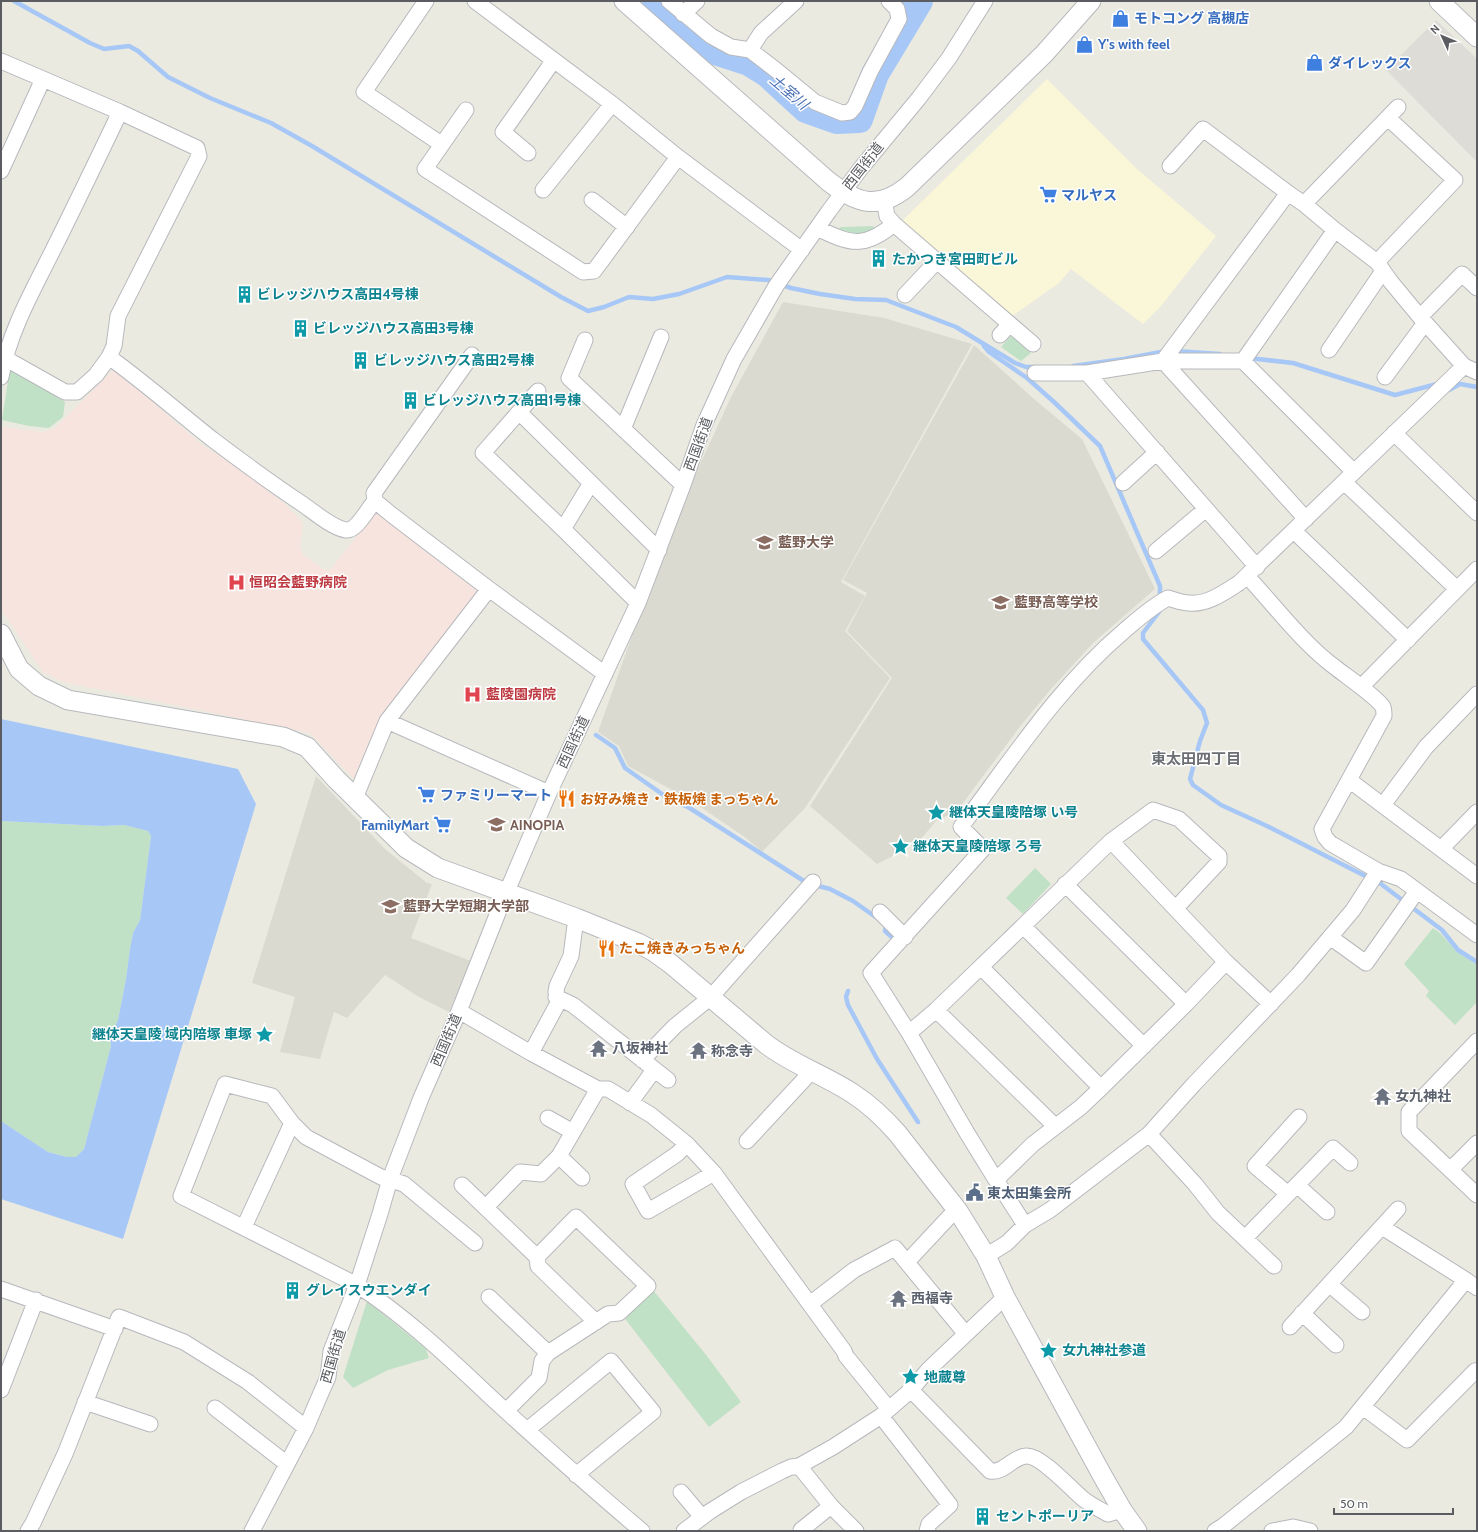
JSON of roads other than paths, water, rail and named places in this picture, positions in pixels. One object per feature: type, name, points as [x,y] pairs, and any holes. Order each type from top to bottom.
[{"type":"street","points":[[426,1],[364,92],[441,144]]},
{"type":"street","points":[[475,1],[612,104],[678,158],[802,250]]},
{"type":"street","points":[[624,1],[822,176],[842,192],[862,201],[875,202],[891,198],[907,187],[1044,54],[1091,1]]},
{"type":"street","points":[[669,1],[711,36],[731,47],[750,50],[815,102],[842,113],[850,112],[855,106],[870,72],[899,19],[897,9],[889,1]]},
{"type":"street","points":[[683,14],[696,1]]},
{"type":"street","points":[[750,50],[761,33],[796,1]]},
{"type":"street","name":"西国街道","points":[[252,1531],[306,1428],[328,1376],[331,1351],[357,1285],[390,1179],[421,1098],[459,1011],[499,910],[549,793],[638,603],[659,550],[704,425],[734,359],[776,286],[842,192],[919,98],[949,58],[985,1]]},
{"type":"street","points":[[1439,1],[1477,37]]},
{"type":"street","points":[[528,153],[503,132],[554,60]]},
{"type":"street","points":[[1,61],[120,112],[197,148],[199,156],[118,316],[114,346],[109,358],[96,375],[78,392],[65,392],[3,357]]},
{"type":"street","points":[[1,171],[43,79]]},
{"type":"street","points":[[542,190],[612,104]]},
{"type":"street","points":[[1304,204],[1398,107]]},
{"type":"street","points":[[466,110],[425,169],[584,272],[594,271],[678,158]]},
{"type":"street","points":[[1,377],[3,357],[24,308],[120,112]]},
{"type":"street","points":[[1329,350],[1380,267],[1454,180],[1388,118]]},
{"type":"street","points":[[1025,1225],[967,1133],[910,1033],[871,973],[983,849],[961,827],[1054,702],[1100,651],[1154,606],[1168,598],[1184,602],[1198,603],[1219,595],[1252,571],[1394,433],[1470,369],[1422,320],[1380,267],[1304,204],[1203,130],[1170,166]]},
{"type":"street","points":[[1163,361],[1288,193]]},
{"type":"street","points":[[592,200],[627,227]]},
{"type":"street","points":[[884,200],[887,216],[894,224],[937,261],[1005,330],[1033,344]]},
{"type":"street","points":[[817,228],[836,237],[861,242],[875,237],[894,224]]},
{"type":"street","points":[[1243,361],[1335,230]]},
{"type":"street","points":[[905,295],[937,261]]},
{"type":"street","points":[[1385,377],[1422,320],[1462,274],[1477,288]]},
{"type":"street","points":[[623,429],[662,337]]},
{"type":"street","points":[[585,340],[569,378],[683,485]]},
{"type":"street","points":[[109,358],[134,375],[243,462],[333,525],[346,530],[353,528],[359,523],[375,501],[374,493],[472,355]]},
{"type":"street","points":[[1163,361],[1306,519]]},
{"type":"street","points":[[1035,373],[1087,373],[1163,361],[1243,361],[1349,477],[1457,589]]},
{"type":"street","points":[[1087,373],[1206,509],[1300,635],[1330,664],[1361,687],[1382,706],[1384,716],[1322,829],[1325,837],[1330,844],[1378,871],[1401,879],[1477,935]]},
{"type":"street","points":[[538,391],[483,453],[638,603]]},
{"type":"street","points":[[519,412],[659,550]]},
{"type":"street","points":[[1394,433],[1477,513]]},
{"type":"street","points":[[1123,483],[1156,452]]},
{"type":"street","points":[[563,529],[591,483]]},
{"type":"street","points":[[375,501],[489,589],[605,674]]},
{"type":"street","points":[[1156,551],[1206,509]]},
{"type":"street","points":[[1294,531],[1408,640]]},
{"type":"street","points":[[1361,687],[1477,569]]},
{"type":"street","points":[[355,798],[387,722],[489,589]]},
{"type":"street","points":[[1,634],[19,669],[39,686],[68,700],[284,737],[307,747],[355,798],[406,848],[420,858],[438,868],[576,918],[638,943],[653,951],[671,964],[782,1056],[854,1094],[890,1125],[958,1211],[986,1256],[1005,1296],[1122,1510],[1137,1531]]},
{"type":"street","points":[[1383,805],[1426,747],[1477,694]]},
{"type":"street","points":[[387,722],[549,793]]},
{"type":"street","points":[[1349,780],[1477,876]]},
{"type":"street","points":[[910,1033],[981,967],[1065,884],[1111,842],[1153,810],[1179,819],[1219,856],[1219,862],[1176,908]]},
{"type":"street","points":[[1441,849],[1477,812]]},
{"type":"street","points":[[1111,842],[1176,908],[1226,962],[1271,1004]]},
{"type":"street","points":[[986,1256],[1007,1243],[1025,1225],[1050,1210],[1149,1134],[1194,1084],[1298,975],[1353,910],[1378,871]]},
{"type":"street","points":[[642,1060],[675,1026],[711,998],[812,884]]},
{"type":"street","points":[[1065,884],[1186,1004]]},
{"type":"street","points":[[1330,937],[1366,964],[1417,891]]},
{"type":"street","points":[[880,912],[905,937]]},
{"type":"street","points":[[531,1053],[558,1003],[556,997],[557,986],[571,956],[576,918]]},
{"type":"street","points":[[1022,926],[1144,1046]]},
{"type":"street","points":[[996,1180],[1032,1144],[1081,1107],[1186,1004],[1226,962]]},
{"type":"street","points":[[981,967],[1101,1088]]},
{"type":"street","points":[[556,997],[573,1005],[668,1080]]},
{"type":"street","points":[[936,1010],[1055,1126]]},
{"type":"street","points":[[459,1011],[531,1053],[598,1089],[608,1089],[651,1115],[687,1144],[714,1173],[844,1351],[885,1413],[950,1505],[929,1524],[927,1531]]},
{"type":"street","points":[[1477,1040],[1409,1112],[1409,1131],[1477,1195]]},
{"type":"street","points":[[630,1103],[654,1070]]},
{"type":"street","points":[[747,1141],[812,1071]]},
{"type":"street","points":[[475,1243],[404,1184],[381,1177],[306,1137],[292,1123],[272,1096],[225,1084],[181,1196],[357,1285],[373,1296],[428,1340],[576,1475],[642,1531]]},
{"type":"street","points":[[486,1207],[520,1172],[541,1174],[559,1156],[598,1089]]},
{"type":"street","points":[[1299,1117],[1255,1166],[1327,1212]]},
{"type":"street","points":[[548,1118],[573,1132]]},
{"type":"street","points":[[244,1227],[292,1123]]},
{"type":"street","points":[[1149,1134],[1195,1184],[1218,1213],[1274,1266]]},
{"type":"street","points":[[1451,1169],[1477,1143]]},
{"type":"street","points":[[687,1144],[677,1154],[633,1184],[648,1211],[714,1173]]},
{"type":"street","points":[[1246,1238],[1333,1148],[1350,1163]]},
{"type":"street","points":[[559,1156],[582,1178]]},
{"type":"street","points":[[462,1185],[537,1257],[538,1266],[596,1322]]},
{"type":"street","points":[[1290,1327],[1398,1209]]},
{"type":"street","points":[[907,1262],[949,1217],[958,1211]]},
{"type":"street","points":[[506,1411],[536,1383],[539,1378],[542,1361],[548,1352],[608,1314],[619,1313],[648,1286],[576,1217],[537,1257]]},
{"type":"street","points":[[1223,1529],[1346,1427],[1472,1284],[1382,1226]]},
{"type":"street","points":[[810,1304],[854,1270],[895,1248],[966,1333]]},
{"type":"street","points":[[1329,1284],[1362,1312]]},
{"type":"street","points":[[1,1289],[36,1300],[115,1329]]},
{"type":"street","points":[[684,1531],[725,1501],[757,1483],[791,1467],[800,1466],[833,1447],[885,1413],[911,1390],[928,1370],[1005,1296]]},
{"type":"street","points":[[489,1297],[548,1352]]},
{"type":"street","points":[[1,1390],[36,1300]]},
{"type":"street","points":[[1302,1313],[1336,1345]]},
{"type":"street","points":[[28,1531],[65,1454],[119,1318],[184,1342],[248,1382],[306,1428]]},
{"type":"street","points":[[527,1430],[611,1361],[653,1412],[576,1475]]},
{"type":"street","points":[[1363,1407],[1407,1440],[1474,1371],[1477,1372]]},
{"type":"street","points":[[911,1390],[990,1471],[999,1471],[1023,1456],[1031,1456],[1050,1469],[1083,1498],[1108,1514],[1122,1510]]},
{"type":"street","points":[[85,1402],[150,1424]]},
{"type":"street","points":[[215,1408],[287,1464]]},
{"type":"street","points":[[800,1466],[830,1506],[856,1531]]},
{"type":"street","points":[[681,1492],[702,1517]]},
{"type":"street","points":[[801,1530],[830,1506]]},
{"type":"street","points":[[1272,1531],[1292,1527],[1310,1531]]},
{"type":"water","points":[[1,719],[238,769],[256,804],[123,1239],[1,1199],[1,1121],[48,1152],[67,1157],[76,1157],[84,1149],[111,1046],[110,1037],[118,1020],[133,933],[140,920],[151,836],[148,831],[124,825],[102,826],[1,821]]},
{"type":"waterway","points":[[14,1],[90,43],[104,49],[129,46],[138,51],[168,77],[210,98],[271,123],[312,146],[561,297],[588,311],[604,307],[629,297],[653,299],[679,294],[727,277],[768,280],[791,288],[820,294],[855,299],[886,300],[956,327],[1015,363],[1026,367],[1035,367]]},
{"type":"waterway","name":"土室川","points":[[656,1],[694,36],[718,52],[749,62],[767,73],[806,109],[837,120],[859,119],[875,74],[919,1]]},
{"type":"waterway","points":[[984,346],[989,352],[1027,378],[1100,446],[1160,586],[1160,599]]},
{"type":"waterway","points":[[1073,366],[1124,359],[1166,351]]},
{"type":"waterway","points":[[1175,351],[1220,354]]},
{"type":"waterway","points":[[1249,358],[1293,363],[1395,395],[1437,384],[1439,385]]},
{"type":"waterway","points":[[1445,388],[1449,390],[1460,384],[1477,387]]},
{"type":"waterway","points":[[1159,609],[1159,612],[1143,633],[1143,639],[1203,710],[1207,723],[1200,741],[1190,779],[1193,785],[1221,805],[1267,826],[1381,884],[1442,930],[1458,950],[1477,962]]},
{"type":"waterway","points":[[596,735],[615,748],[625,768],[672,801],[688,807],[807,883],[830,889],[853,901],[877,918]]},
{"type":"waterway","points":[[884,924],[886,926],[885,931],[895,940]]},
{"type":"waterway","points":[[848,991],[846,997],[848,1005],[877,1059],[918,1122]]},
{"type":"place","name":"モトコング 高槻店","points":[[1121,18]]},
{"type":"place","name":"Y's with feel","points":[[1085,44]]},
{"type":"place","name":"ダイレックス","points":[[1315,63]]},
{"type":"place","name":"マルヤス","points":[[1048,195]]},
{"type":"place","name":"たかつき宮田町ビル","points":[[879,259]]},
{"type":"place","name":"ビレッジハウス高田4号棟","points":[[244,294]]},
{"type":"place","name":"ビレッジハウス高田3号棟","points":[[300,328]]},
{"type":"place","name":"ビレッジハウス高田2号棟","points":[[361,360]]},
{"type":"place","name":"ビレッジハウス高田1号棟","points":[[410,400]]},
{"type":"place","name":"藍野大学","points":[[765,542]]},
{"type":"place","name":"恒昭会藍野病院","points":[[236,582]]},
{"type":"place","name":"藍野高等学校","points":[[1001,602]]},
{"type":"place","name":"藍陵園病院","points":[[473,694]]},
{"type":"place","name":"ファミリーマート","points":[[427,795]]},
{"type":"place","name":"お好み焼き・鉄板焼 まっちゃん","points":[[567,799]]},
{"type":"place","name":"継体天皇陵陪塚 い号","points":[[936,812]]},
{"type":"place","name":"FamilyMart","points":[[442,825]]},
{"type":"place","name":"AINOPIA","points":[[497,825]]},
{"type":"place","name":"継体天皇陵陪塚 ろ号","points":[[900,846]]},
{"type":"place","name":"藍野大学短期大学部","points":[[390,906]]},
{"type":"place","name":"たこ焼きみっちゃん","points":[[606,948]]},
{"type":"place","name":"継体天皇陵 域内陪塚 車塚","points":[[265,1034]]},
{"type":"place","name":"八坂神社","points":[[599,1048]]},
{"type":"place","name":"称念寺","points":[[698,1051]]},
{"type":"place","name":"女九神社","points":[[1382,1096]]},
{"type":"place","name":"東太田集会所","points":[[974,1193]]},
{"type":"place","name":"グレイスウエンダイ","points":[[293,1290]]},
{"type":"place","name":"西福寺","points":[[898,1298]]},
{"type":"place","name":"女九神社参道","points":[[1049,1350]]},
{"type":"place","name":"地蔵尊","points":[[911,1377]]},
{"type":"place","name":"セントポーリア","points":[[983,1516]]},
{"type":"district","name":"東太田四丁目","points":[[1196,759]]}]
